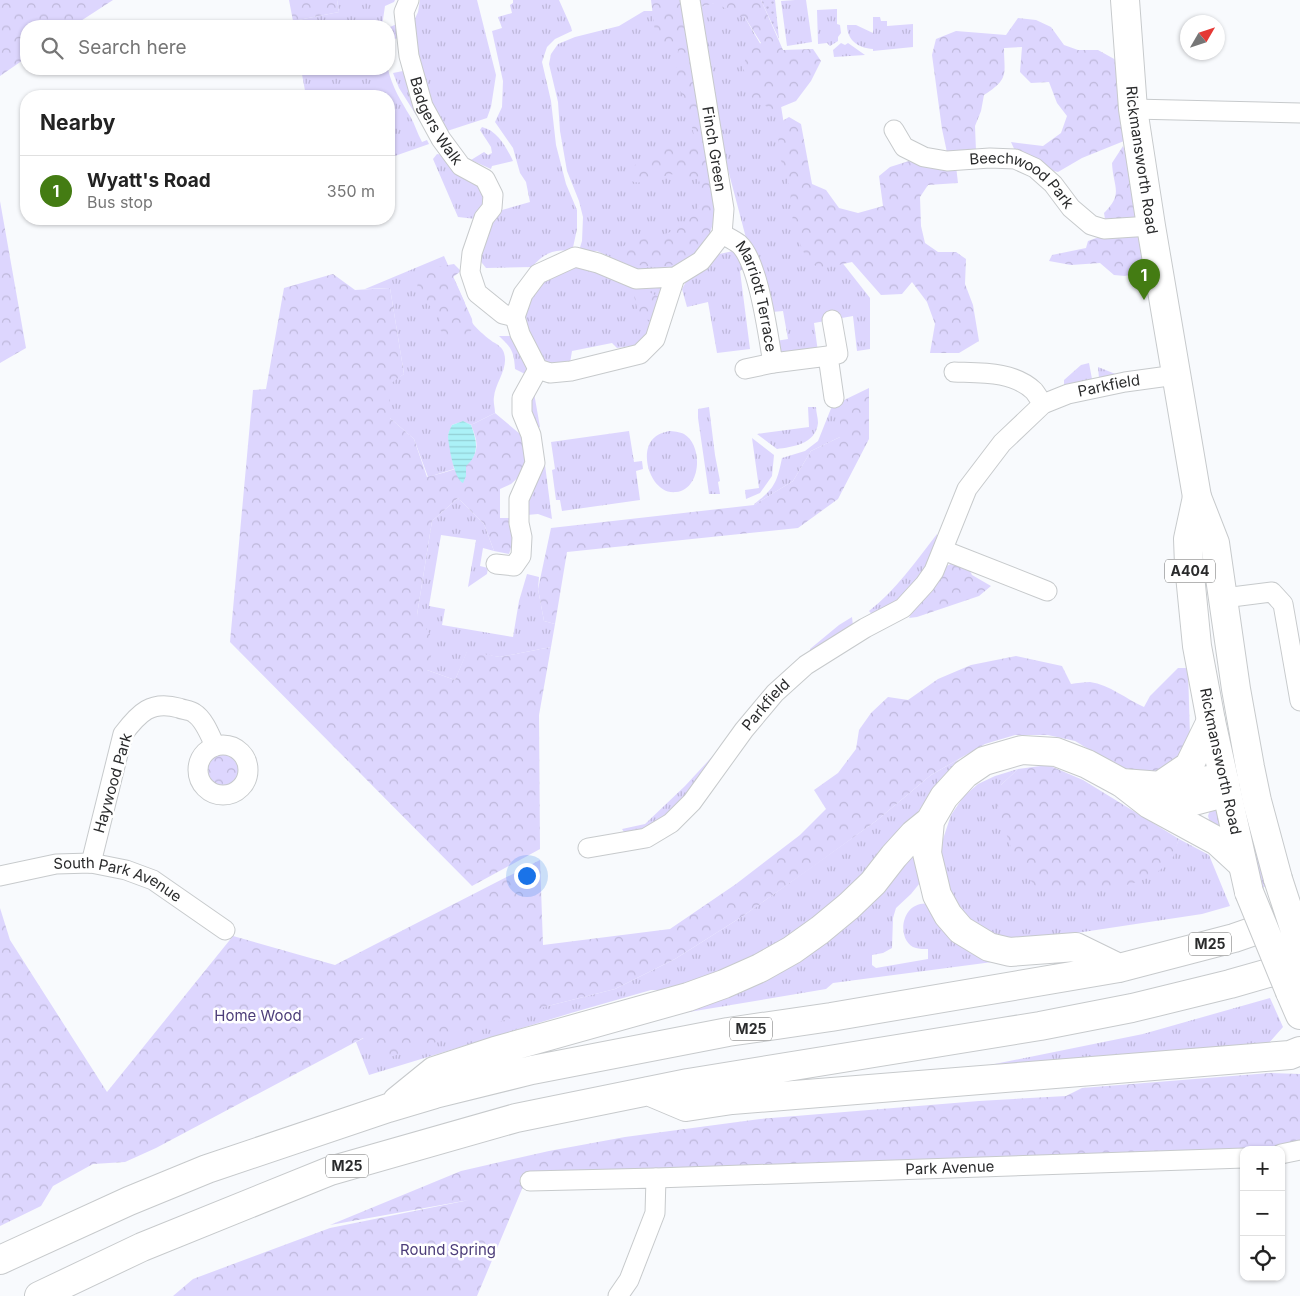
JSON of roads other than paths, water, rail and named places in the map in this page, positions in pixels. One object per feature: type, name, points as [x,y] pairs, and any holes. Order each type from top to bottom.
[{"type":"main road","name":"Rickmansworth Road","points":[[1126,0],[1133,109],[1196,497],[1215,543],[1236,689],[1257,801],[1278,879],[1299,932],[1297,993]]},
{"type":"main road","name":"Rickmansworth Road","points":[[1196,497],[1188,539],[1189,565],[1197,646],[1211,721],[1249,892],[1297,993]]},
{"type":"main road","points":[[1211,721],[1189,766],[1155,794],[1175,806],[1218,793],[1234,769],[1232,730],[1236,689]]},
{"type":"main road","name":"M25","points":[[388,1108],[434,1071],[495,1051],[688,997],[760,968],[792,950],[820,930],[873,883],[914,834],[930,821],[944,797],[965,774],[984,760],[1022,750],[1056,752],[1087,764],[1122,784],[1155,794],[1217,841],[1242,864]]},
{"type":"main road","points":[[1225,782],[1247,791],[1257,801]]},
{"type":"main road","name":"M25","points":[[930,821],[927,853],[937,895],[948,915],[961,930],[989,947],[1010,952],[1076,947],[1119,968]]},
{"type":"main road","name":"M25","points":[[0,1260],[207,1169],[435,1094],[532,1070],[728,1032],[831,1017],[1119,968],[1234,938],[1299,932]]},
{"type":"main road","name":"M25","points":[[50,1291],[142,1247],[330,1171],[516,1118],[648,1091],[811,1062],[1040,1026],[1132,1008],[1230,984],[1300,964]]},
{"type":"main road","points":[[648,1091],[686,1106],[732,1100],[1290,1055],[1300,1051]]},
{"type":"street","name":"Badgers Walk","points":[[409,0],[404,12],[409,56],[423,106],[441,138],[462,166],[485,179],[493,195],[492,208],[484,218],[472,253],[470,272],[476,293],[503,314],[516,317]]},
{"type":"street","name":"Finch Green","points":[[690,0],[724,209],[722,234]]},
{"type":"street","points":[[1133,109],[1300,113]]},
{"type":"street","name":"Beechwood Park","points":[[894,130],[904,147],[924,157],[947,162],[990,158],[1015,159],[1035,168],[1053,184],[1071,208],[1090,225],[1104,229],[1151,226]]},
{"type":"street","points":[[675,277],[655,339],[640,354],[550,373],[538,369],[520,334],[516,317],[523,294],[538,274],[575,257],[598,263],[636,279],[675,277],[701,261],[722,234]]},
{"type":"street","name":"Marriott Terrace","points":[[722,234],[740,244],[751,264],[761,297],[773,363],[828,356]]},
{"type":"street","points":[[832,320],[838,354],[828,356],[834,398]]},
{"type":"street","points":[[745,369],[773,363]]},
{"type":"street","points":[[959,368],[1014,378],[1033,390],[1043,404]]},
{"type":"street","points":[[496,564],[514,566],[521,556],[522,537],[519,523],[519,499],[535,463],[531,435],[522,413],[522,398],[538,369]]},
{"type":"street","name":"Parkfield","points":[[588,848],[646,838],[671,823],[692,802],[744,730],[775,693],[806,665],[865,628],[903,608],[925,584],[943,550],[968,489],[1002,443],[1043,404],[1068,394],[1125,382],[1176,375]]},
{"type":"street","points":[[943,550],[1047,591]]},
{"type":"street","points":[[1189,565],[1205,588],[1224,598]]},
{"type":"street","points":[[1197,646],[1205,612],[1224,598],[1272,592],[1283,604],[1300,701]]},
{"type":"street","name":"Haywood Park","points":[[91,863],[124,734],[134,720],[148,709],[166,704],[195,713],[208,730],[214,746]]},
{"type":"street","name":"South Park Avenue","points":[[0,876],[56,864],[91,863],[126,870],[153,880],[225,930]]},
{"type":"street","points":[[1285,1153],[1300,1150]]},
{"type":"street","name":"Park Avenue","points":[[530,1181],[1240,1158]]},
{"type":"street","points":[[618,1296],[629,1280],[655,1213],[656,1178]]},
{"type":"water","points":[[463,421],[471,425],[476,447],[474,457],[466,466],[466,476],[463,483],[457,476],[448,437],[452,425]]},
{"type":"place","name":"Wyatt's Road","points":[[1144,300]]},
{"type":"park label","name":"Home Wood","points":[[258,1016]]},
{"type":"park label","name":"Round Spring","points":[[448,1250]]}]
